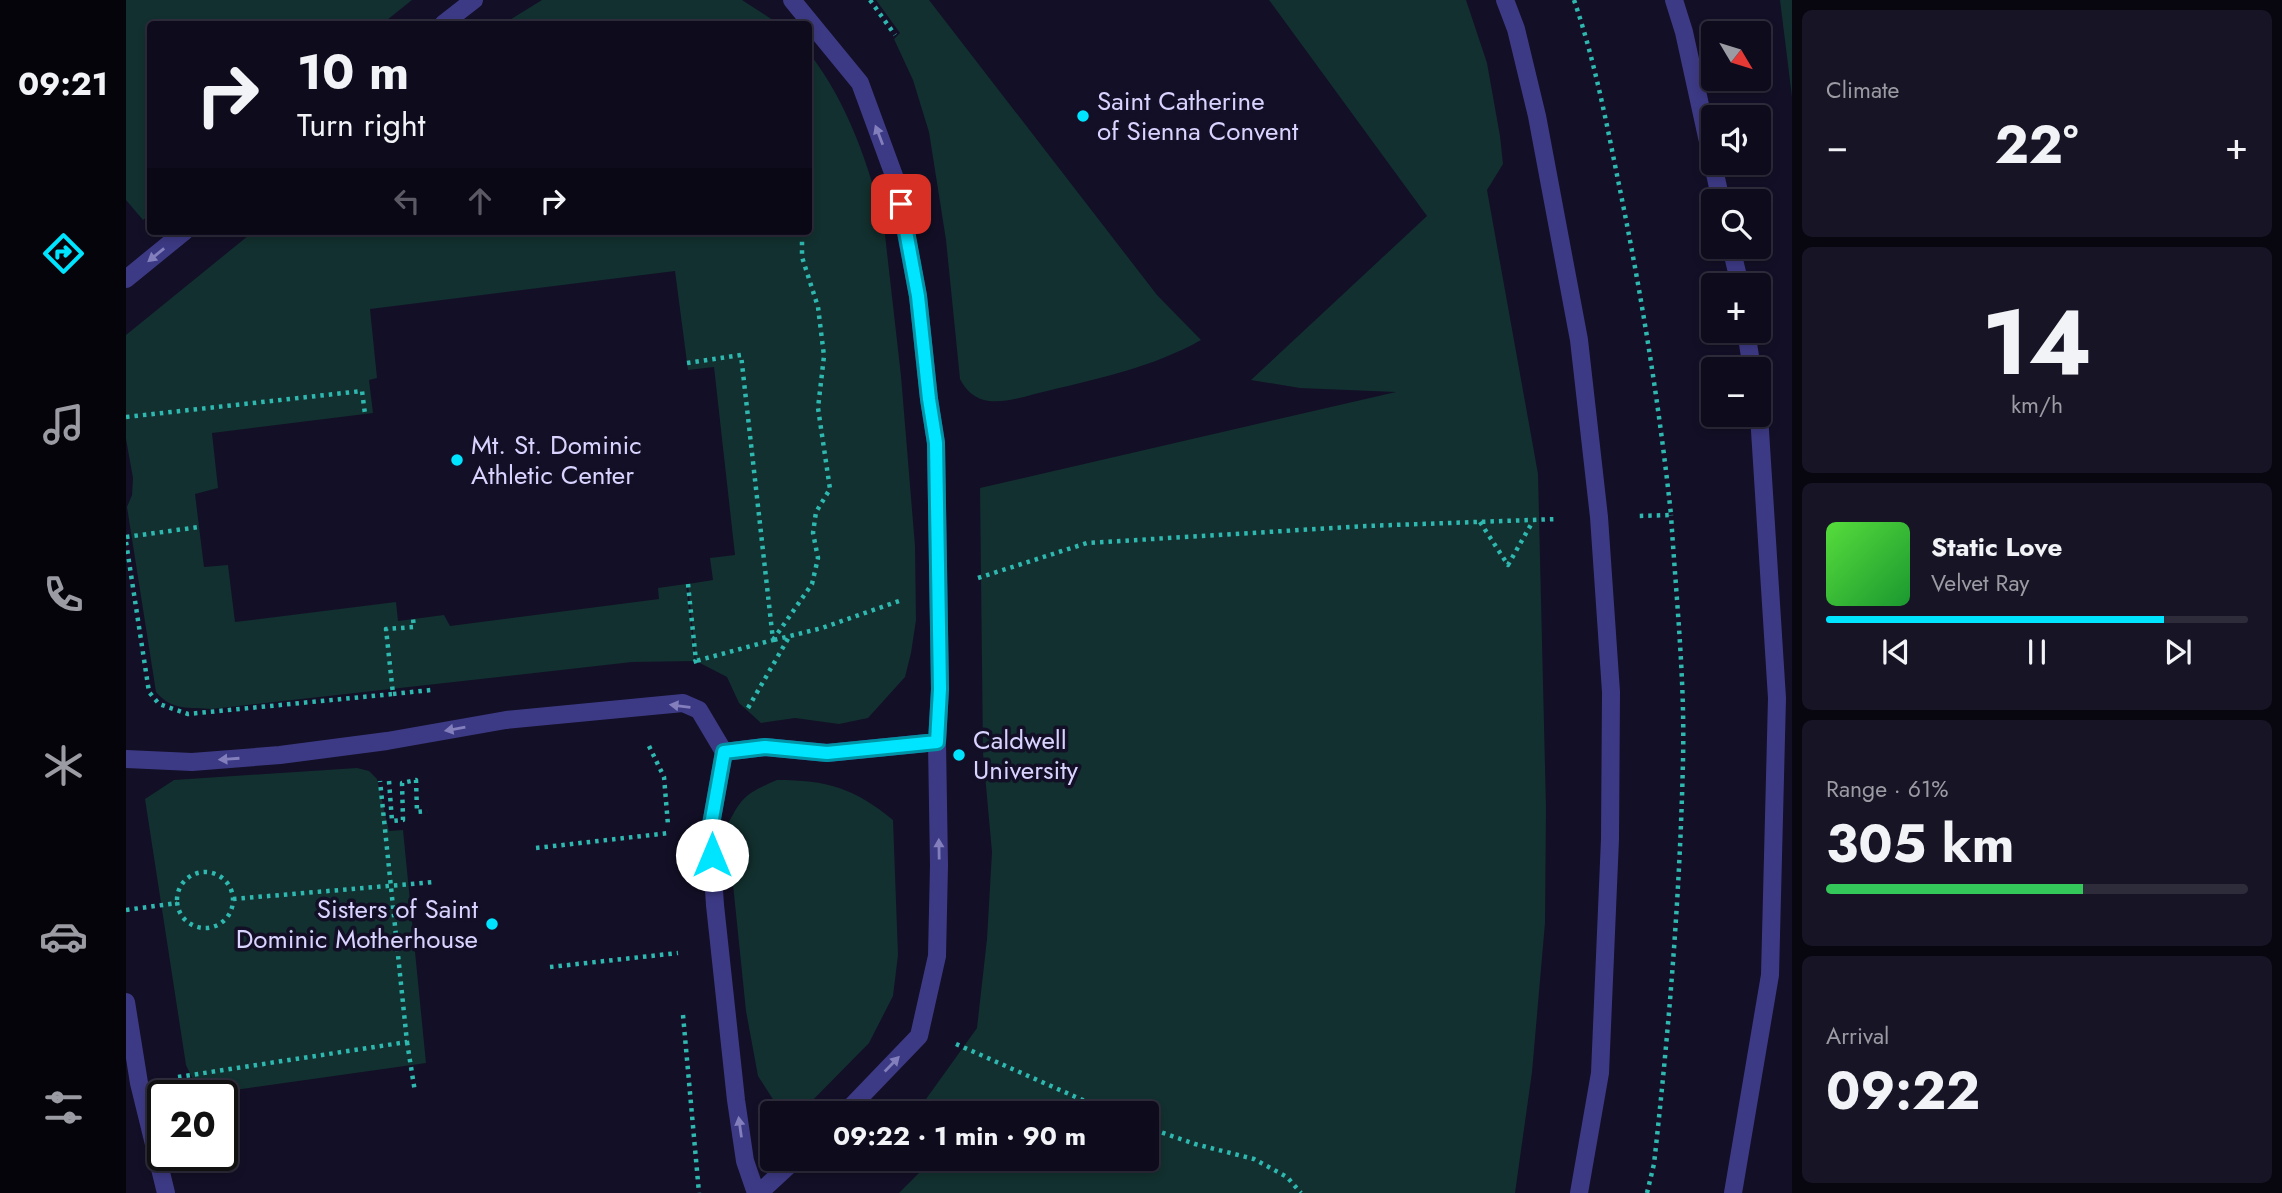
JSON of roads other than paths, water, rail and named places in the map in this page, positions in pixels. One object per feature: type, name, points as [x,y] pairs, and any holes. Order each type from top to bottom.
[{"type":"lane","points":[[447,21],[474,0]]},
{"type":"lane","points":[[792,0],[809,21]]},
{"type":"lane","points":[[1505,0],[1516,29],[1537,117],[1580,340],[1599,517],[1611,692],[1610,839],[1600,1073],[1579,1193]]},
{"type":"lane","points":[[1674,0],[1684,32],[1718,189]]},
{"type":"lane","points":[[812,24],[860,83],[896,181],[918,296],[936,443],[940,689],[937,742],[937,956],[919,1036],[857,1101]]},
{"type":"lane","points":[[126,279],[180,235]]},
{"type":"lane","points":[[1733,1193],[1770,975],[1777,698],[1760,427]]},
{"type":"lane","points":[[126,759],[192,762],[280,755],[387,741],[506,720],[683,703],[699,710],[724,752],[710,830],[715,905],[736,1100],[746,1161],[757,1193],[782,1171]]},
{"type":"lane","points":[[724,752],[765,747],[827,753],[937,742]]},
{"type":"lane","points":[[126,1002],[139,1083],[166,1193]]},
{"type":"place","name":"Saint Catherine of Sienna Convent","points":[[1083,116]]},
{"type":"place","name":"Mt. St. Dominic Athletic Center","points":[[457,460]]},
{"type":"place","name":"Caldwell University","points":[[959,755]]},
{"type":"place","name":"Sisters of Saint Dominic Motherhouse","points":[[492,924]]}]
